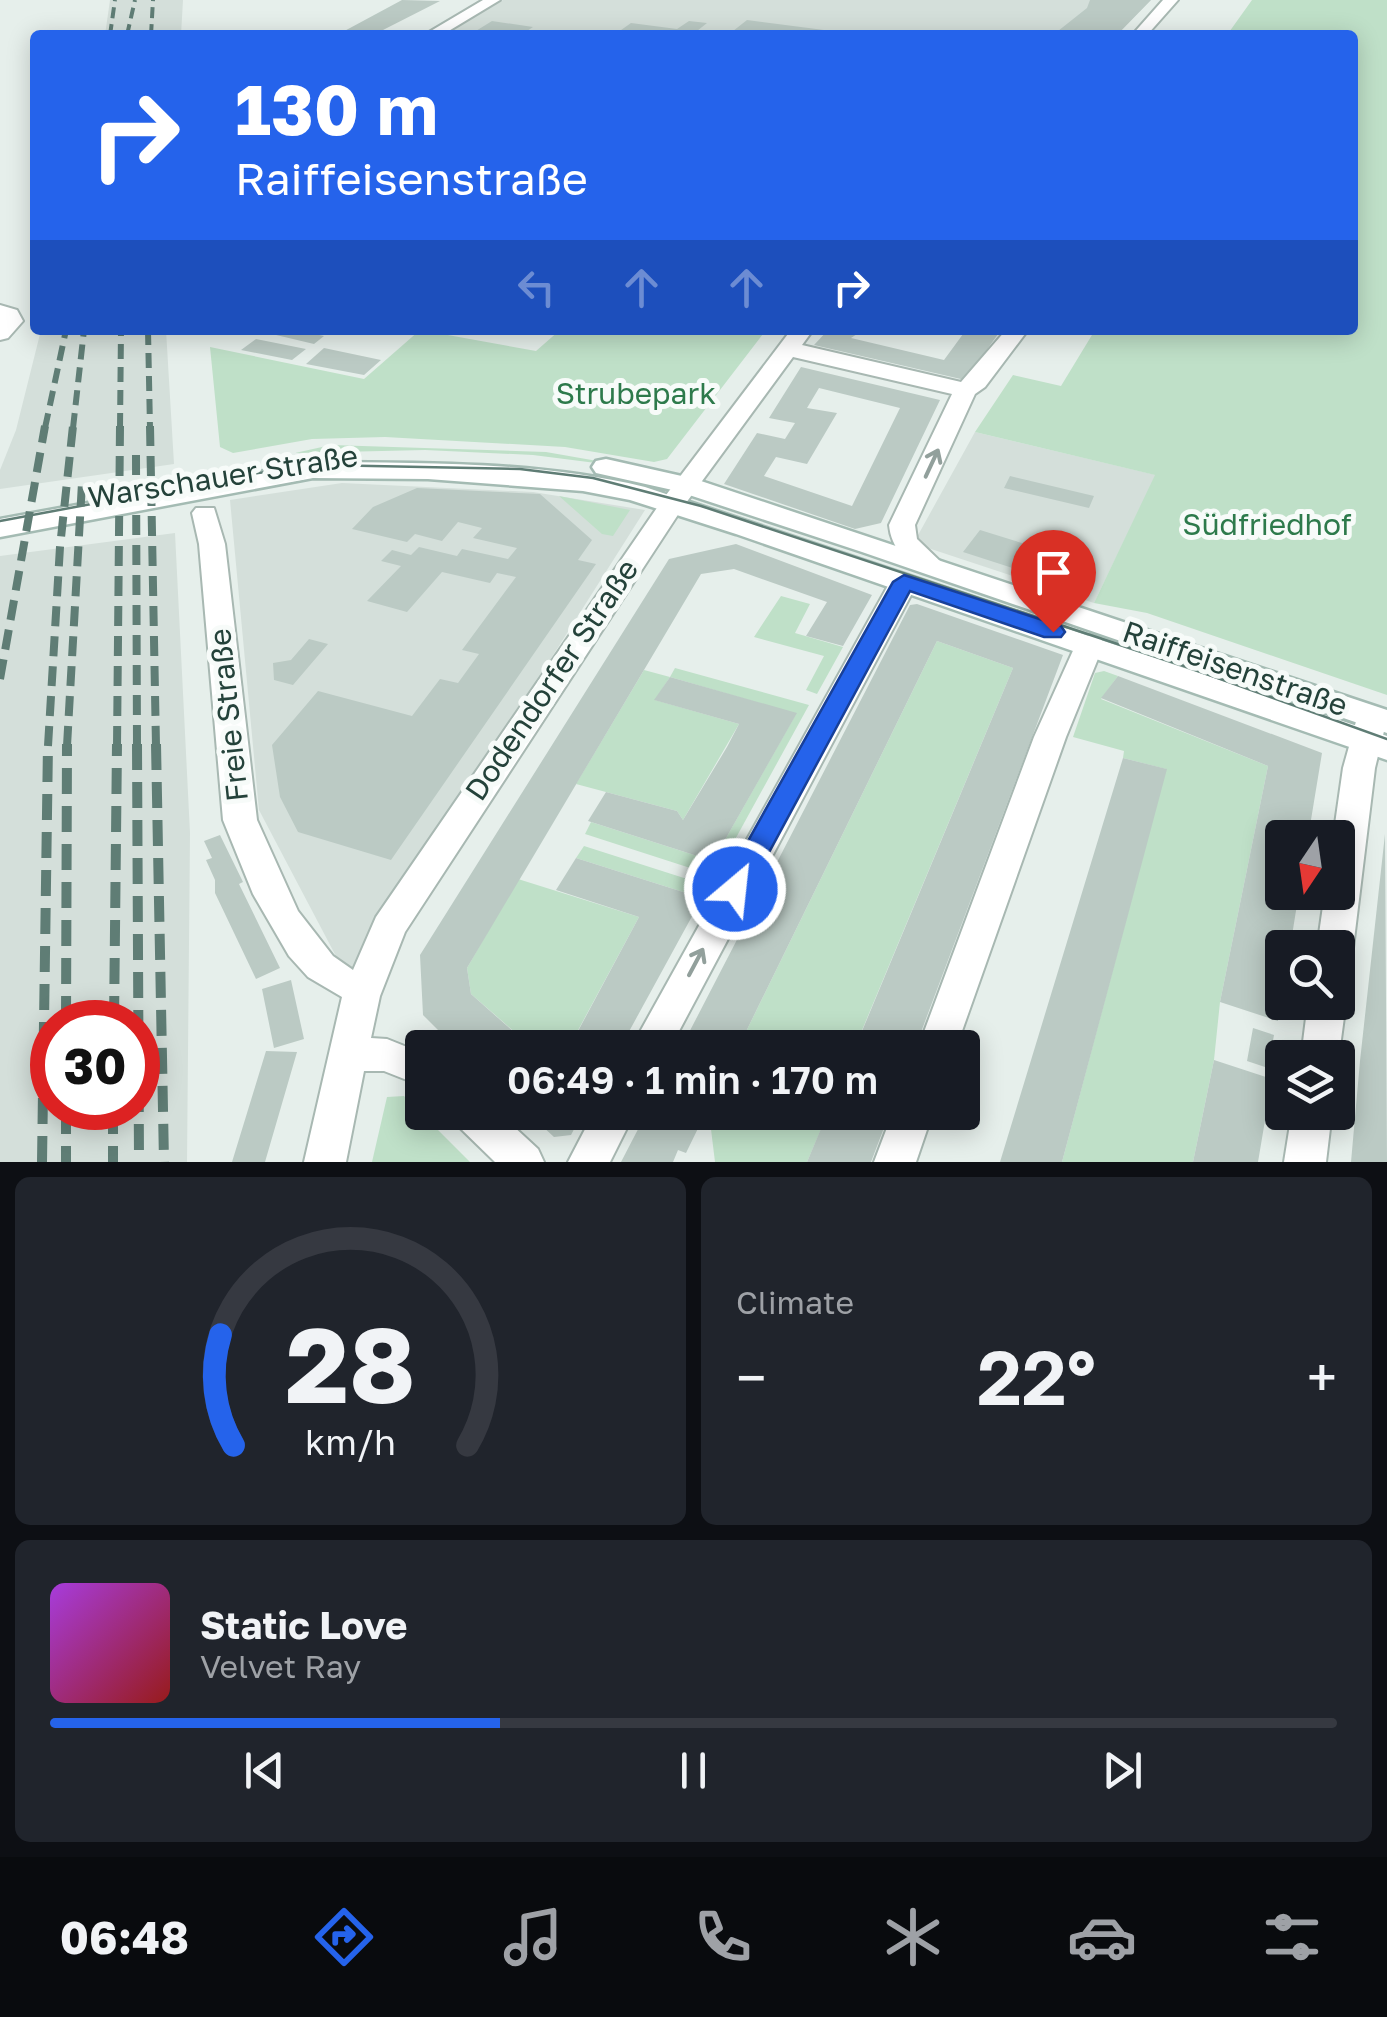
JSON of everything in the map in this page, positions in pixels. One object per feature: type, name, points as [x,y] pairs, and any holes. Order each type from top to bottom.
[{"type":"main road","name":"Warschauer Straße","points":[[0,515],[269,464],[364,453],[558,461],[679,494]]},
{"type":"main road","name":"Warschauer Straße","points":[[0,528],[240,481],[346,468],[537,477],[679,494]]},
{"type":"main road","name":"Raiffeisenstraße","points":[[679,494],[917,574],[1090,644],[1378,732]]},
{"type":"main road","points":[[679,494],[936,577],[988,585]]},
{"type":"main road","name":"Raiffeisenstraße","points":[[917,574],[988,585],[1378,732]]},
{"type":"street","points":[[440,30],[493,0]]},
{"type":"street","points":[[1144,30],[1171,0]]},
{"type":"street","points":[[660,1030],[917,574],[900,530],[965,390],[977,382],[1013,335]]},
{"type":"street","points":[[793,339],[965,390]]},
{"type":"street","name":"Dodendorfer Straße","points":[[348,1054],[363,989],[388,927],[679,494],[793,339]]},
{"type":"street","name":"Freie Straße","points":[[205,513],[212,544],[240,820],[251,852],[307,951],[328,977],[347,987],[363,989]]},
{"type":"street","points":[[944,1030],[1050,737],[1090,644]]},
{"type":"street","points":[[1337,930],[1359,768],[1378,732]]},
{"type":"street","points":[[325,1162],[348,1054],[405,1060]]},
{"type":"street","points":[[489,1130],[523,1162]]},
{"type":"street","points":[[589,1162],[606,1130]]},
{"type":"street","points":[[895,1162],[907,1130]]},
{"type":"street","points":[[1305,1162],[1309,1130]]},
{"type":"shaded area","points":[[110,0],[183,0],[181,30],[106,30]]},
{"type":"shaded area","points":[[503,0],[1151,0],[1121,30],[448,30]]},
{"type":"shaded area","points":[[40,335],[166,335],[174,464],[0,489],[0,470],[16,430]]},
{"type":"shaded area","points":[[975,432],[1156,475],[1094,603],[922,546],[917,537]]},
{"type":"shaded area","points":[[342,483],[533,492],[645,510],[348,979],[259,810],[230,500]]},
{"type":"shaded area","points":[[175,533],[190,833],[187,1162],[0,1162],[0,556]]},
{"type":"green space","name":"Südfriedhof","points":[[1252,0],[1387,0],[1387,695],[1147,613],[1094,603],[1155,475],[975,432],[1013,375],[1061,386],[1092,335],[1358,335],[1358,30],[1231,30]]},
{"type":"green space","name":"Strubepark","points":[[414,335],[448,335],[536,351],[554,335],[762,335],[667,459],[654,462],[565,447],[385,437],[312,439],[233,453],[220,447],[210,347],[364,379]]},
{"type":"green space","points":[[331,445],[546,452],[643,469],[533,455],[425,450],[295,453]]},
{"type":"green space","points":[[559,496],[630,510],[613,536],[602,534]]},
{"type":"green space","points":[[781,596],[810,604],[795,633],[843,647],[817,694],[806,690],[824,656],[754,637]]},
{"type":"green space","points":[[937,641],[1013,668],[862,1030],[747,1030]]},
{"type":"green space","points":[[675,668],[809,705],[715,876],[585,834],[591,822],[713,861],[796,714],[670,677]]},
{"type":"green space","points":[[644,670],[670,677],[655,700],[739,724],[683,820],[677,811],[576,784]]},
{"type":"green space","points":[[1104,671],[1118,676],[1101,699],[1268,766],[1220,1002],[1214,1060],[1193,1162],[1062,1162],[1166,769],[1123,758],[1124,751],[1073,737],[1095,673]]},
{"type":"green space","points":[[584,846],[709,886],[702,898],[576,858]]},
{"type":"green space","points":[[518,879],[639,917],[578,1030],[512,1030],[471,994],[467,968]]},
{"type":"green space","points":[[387,1097],[405,1097],[405,1130],[438,1130],[470,1162],[372,1162]]},
{"type":"green space","points":[[711,1130],[821,1130],[807,1162],[715,1162]]},
{"type":"building","points":[[402,0],[440,1],[383,30],[346,30]]},
{"type":"building","points":[[1090,0],[1151,0],[1122,30],[1059,30],[1087,8]]},
{"type":"building","points":[[747,20],[824,30],[734,30]]},
{"type":"building","points":[[492,21],[533,27],[528,30],[477,30]]},
{"type":"building","points":[[689,21],[707,23],[698,30],[621,30],[631,23],[677,29]]},
{"type":"building","points":[[276,335],[324,336],[314,344]]},
{"type":"building","points":[[823,335],[856,335],[851,338],[944,360],[962,335],[997,335],[965,380],[814,345]]},
{"type":"building","points":[[256,339],[306,349],[292,360],[241,350]]},
{"type":"building","points":[[324,348],[381,360],[364,375],[306,364]]},
{"type":"building","points":[[801,367],[940,400],[881,523],[855,529],[724,484],[757,433],[785,439],[795,423],[769,418]],"holes":[[[819,388],[900,408],[852,506],[764,476],[776,457],[807,464],[837,413],[807,408]]]},
{"type":"building","points":[[1010,476],[1094,496],[1089,508],[1004,488]]},
{"type":"building","points":[[417,488],[540,494],[592,540],[578,560],[596,564],[391,860],[298,832],[280,797],[272,745],[318,691],[412,716],[440,679],[458,683],[479,654],[462,650],[516,577],[497,573],[490,583],[442,572],[407,612],[367,601],[401,566],[381,561],[392,550],[411,555],[419,547],[457,556],[462,549],[508,559],[517,548],[473,538],[482,528],[458,522],[442,541],[415,534],[407,542],[352,529],[373,507]]},
{"type":"building","points":[[980,530],[1041,549],[1025,572],[963,552]]},
{"type":"building","points":[[736,544],[872,595],[843,646],[806,636],[827,602],[734,569],[701,574],[467,968],[471,994],[512,1030],[438,1030],[423,1015],[420,955],[669,559]]},
{"type":"building","points":[[917,604],[1063,655],[922,1030],[862,1030],[1013,668],[937,641],[747,1030],[690,1030],[910,605]]},
{"type":"building","points":[[309,639],[328,644],[293,685],[274,680],[273,663],[291,660]]},
{"type":"building","points":[[1118,676],[1322,753],[1311,820],[1265,820],[1265,910],[1296,910],[1293,930],[1265,930],[1265,1017],[1220,1002],[1268,766],[1101,698]]},
{"type":"building","points":[[670,677],[797,713],[713,861],[588,821],[606,792],[677,811],[683,820],[727,747],[739,724],[654,700]]},
{"type":"building","points":[[1123,758],[1167,769],[1062,1162],[1000,1162]]},
{"type":"building","points":[[1385,834],[1387,1162],[1351,1162]]},
{"type":"building","points":[[220,835],[280,968],[256,979],[215,893],[215,880],[206,860],[212,858],[204,841]]},
{"type":"building","points":[[576,858],[702,898],[630,1030],[579,1030],[639,917],[556,890]]},
{"type":"building","points":[[291,980],[304,1039],[274,1048],[262,989]]},
{"type":"building","points":[[1253,1028],[1274,1035],[1273,1040],[1265,1040],[1265,1067],[1247,1061]]},
{"type":"building","points":[[266,1051],[297,1052],[265,1162],[232,1162]]},
{"type":"building","points":[[1214,1060],[1265,1077],[1265,1120],[1258,1162],[1193,1162]]},
{"type":"building","points":[[546,1130],[574,1130],[571,1135],[554,1137]]},
{"type":"building","points":[[638,1130],[697,1130],[686,1153],[678,1150],[673,1162],[621,1162]]},
{"type":"building","points":[[820,1130],[883,1130],[871,1162],[807,1162]]},
{"type":"tram line","points":[[0,521],[258,473],[322,465],[520,469],[593,478],[701,506],[1187,667],[1387,739]]},
{"type":"railway","points":[[111,30],[115,0]]},
{"type":"railway","points":[[128,30],[135,0]]},
{"type":"railway","points":[[151,30],[153,0]]},
{"type":"railway","points":[[45,428],[65,335]]},
{"type":"railway","points":[[73,428],[83,335]]},
{"type":"railway","points":[[120,428],[121,335]]},
{"type":"railway","points":[[148,335],[150,428]]},
{"type":"railway","points":[[0,679],[45,426]]},
{"type":"railway","points":[[48,746],[60,547],[73,426]]},
{"type":"railway","points":[[117,746],[120,426]]},
{"type":"railway","points":[[150,426],[156,746]]},
{"type":"railway","points":[[136,455],[137,746]]},
{"type":"railway","points":[[67,746],[82,483]]},
{"type":"railway","points":[[42,1162],[48,744]]},
{"type":"railway","points":[[66,1000],[67,744]]},
{"type":"railway","points":[[114,1000],[117,744]]},
{"type":"railway","points":[[137,744],[139,1162]]},
{"type":"railway","points":[[156,744],[164,1162]]},
{"type":"railway","points":[[66,1130],[66,1162]]},
{"type":"railway","points":[[113,1130],[113,1162]]},
{"type":"route","points":[[735,889],[904,582],[1053,632]]}]
